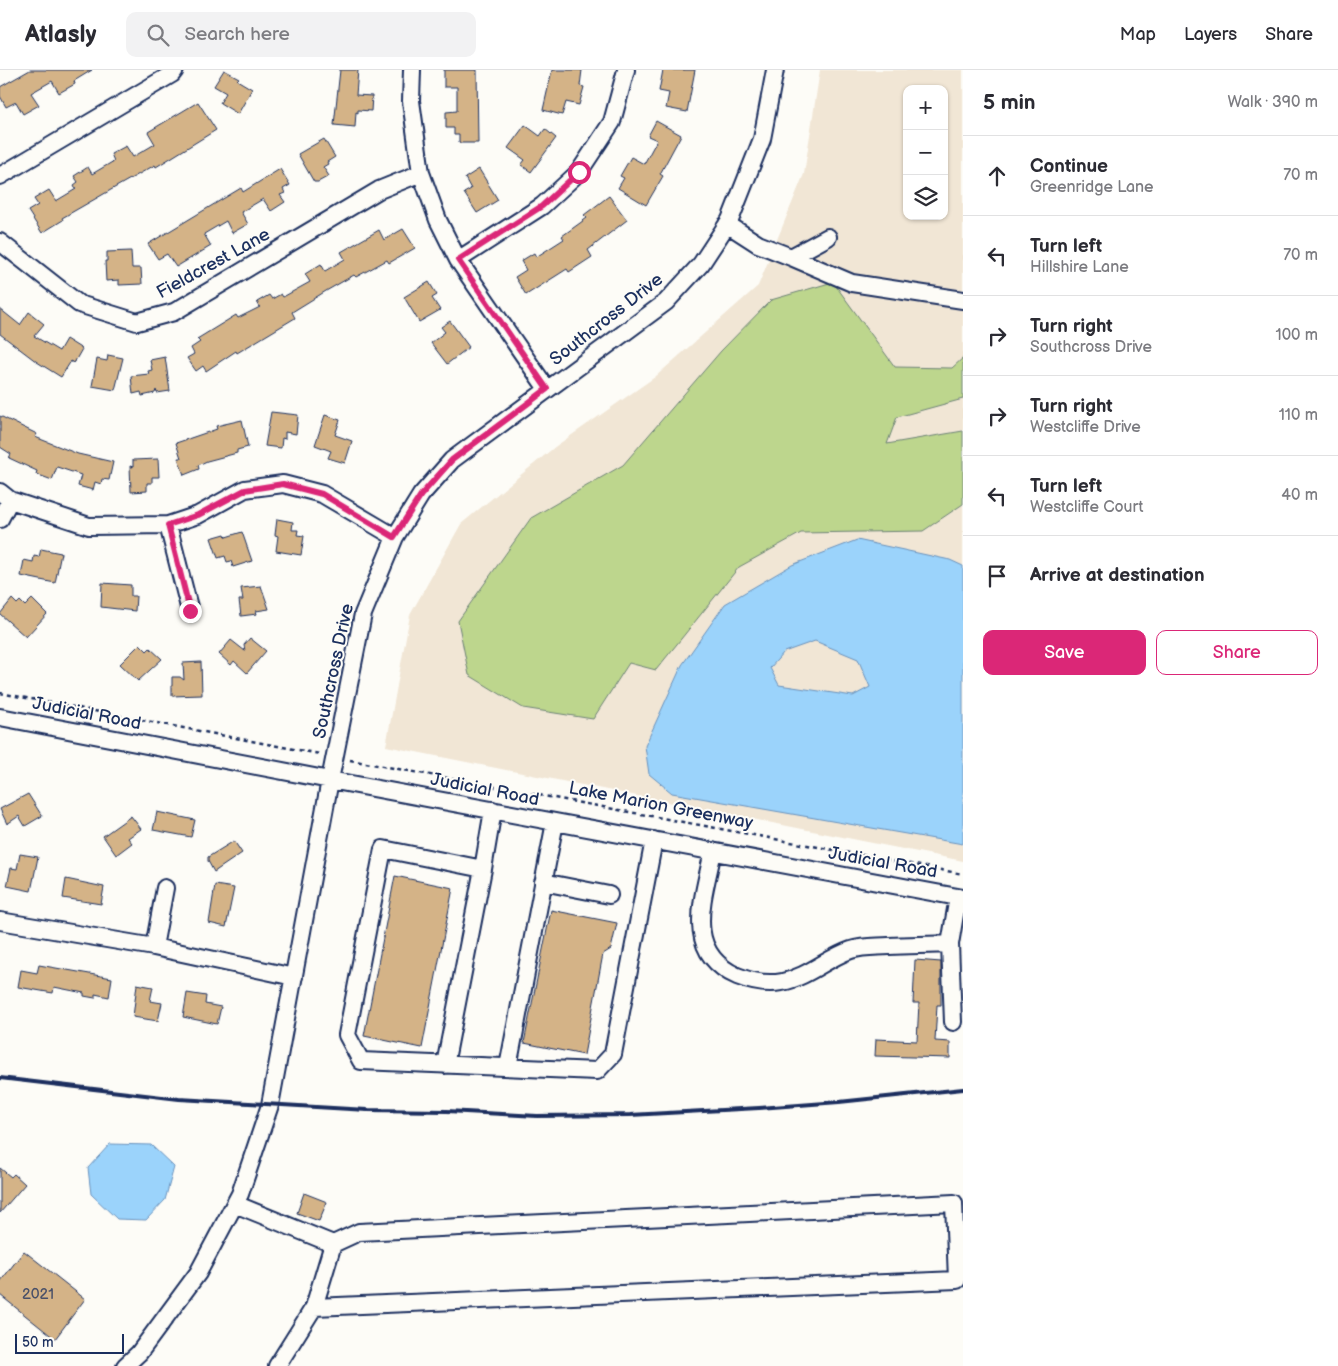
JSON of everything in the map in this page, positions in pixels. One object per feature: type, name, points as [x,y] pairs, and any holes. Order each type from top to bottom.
[{"type":"street","points":[[0,176],[172,74],[175,70]]},
{"type":"street","points":[[412,70],[411,101],[422,173],[438,220],[458,260],[547,389]]},
{"type":"street","points":[[458,260],[542,206],[579,172],[612,122],[626,70]]},
{"type":"street","name":"Southcross Drive","points":[[125,1366],[139,1353],[198,1273],[240,1194],[270,1105],[330,780],[363,614],[394,537],[421,495],[452,460],[666,302],[702,264],[727,224],[762,139],[775,70]]},
{"type":"street","name":"Fieldcrest Lane","points":[[0,242],[79,304],[137,322],[174,312],[379,190],[422,173]]},
{"type":"street","points":[[727,224],[758,244],[852,283],[963,300]]},
{"type":"street","points":[[792,257],[828,237]]},
{"type":"street","points":[[0,519],[5,496],[89,526],[168,525],[198,515],[245,490],[283,484],[322,494],[394,537]]},
{"type":"street","points":[[168,525],[190,611]]},
{"type":"street","name":"Judicial Road","points":[[0,717],[961,897]]},
{"type":"street","points":[[445,1066],[493,810]]},
{"type":"street","points":[[508,1067],[555,822]]},
{"type":"street","points":[[482,869],[383,849],[347,1035],[361,1061],[597,1071],[613,1054],[654,840]]},
{"type":"street","points":[[713,851],[701,916],[702,937],[707,950],[718,963],[748,981],[764,984],[782,982],[802,976],[851,950],[865,947],[950,944]]},
{"type":"street","points":[[543,882],[609,895]]},
{"type":"street","points":[[154,947],[165,888]]},
{"type":"street","points":[[953,1022],[957,992],[950,944],[961,897]]},
{"type":"street","points":[[0,921],[154,947],[294,977]]},
{"type":"street","points":[[278,1366],[314,1307],[333,1244],[358,1232],[954,1203],[957,1280],[314,1307]]},
{"type":"street","points":[[234,1204],[333,1244]]},
{"type":"path","name":"Lake Marion Greenway","points":[[0,693],[963,874]]},
{"type":"shaded area","points":[[820,70],[963,70],[963,861],[386,746],[410,615],[461,524],[556,446],[655,377],[758,286],[804,174]]},
{"type":"green space","points":[[833,282],[895,367],[952,368],[963,358],[963,399],[897,417],[887,444],[963,431],[963,504],[923,531],[801,533],[739,567],[656,670],[629,663],[593,719],[523,708],[469,675],[458,621],[531,518],[623,465],[721,351],[771,300]]},
{"type":"water","points":[[857,540],[950,560],[963,566],[963,844],[672,793],[649,774],[645,746],[682,665],[725,604],[792,565]],"holes":[[[815,641],[858,659],[870,687],[853,696],[779,685],[770,668],[784,652]]]},
{"type":"water","points":[[110,1144],[151,1145],[174,1167],[165,1200],[146,1220],[117,1219],[91,1194],[88,1168]]},
{"type":"building","points":[[30,70],[92,70],[74,81],[75,84],[59,93],[52,81],[31,93],[39,105],[23,114],[16,102],[6,107],[0,96],[0,87]]},
{"type":"building","points":[[224,70],[239,78],[237,80],[252,89],[238,114],[220,103],[226,93],[214,86]]},
{"type":"building","points":[[340,70],[358,70],[356,95],[372,96],[371,111],[358,110],[358,113],[356,112],[355,127],[334,125]]},
{"type":"building","points":[[444,70],[477,70],[478,143],[459,143],[459,135],[454,135],[454,128],[446,128],[446,112],[457,111],[457,87],[444,87]]},
{"type":"building","points":[[552,70],[582,70],[580,86],[584,87],[579,105],[566,102],[562,115],[543,110]]},
{"type":"building","points":[[663,70],[695,70],[687,112],[666,108],[669,93],[659,91]]},
{"type":"building","points":[[198,102],[216,130],[156,167],[155,165],[62,218],[63,220],[42,233],[28,211],[38,205],[34,199],[49,190],[56,201],[76,189],[74,185],[78,182],[74,176],[88,167],[92,174],[114,161],[111,154],[126,146],[133,157],[155,144],[148,132]]},
{"type":"building","points":[[656,121],[681,135],[660,174],[663,176],[646,205],[618,188],[624,178],[620,176],[631,157],[644,164],[657,140],[648,136]]},
{"type":"building","points":[[525,125],[540,136],[545,129],[556,138],[531,172],[521,165],[525,160],[508,148]]},
{"type":"building","points":[[324,139],[335,157],[323,167],[329,176],[314,182],[298,154]]},
{"type":"building","points":[[280,169],[290,185],[283,189],[285,193],[280,195],[285,202],[271,211],[263,199],[241,212],[248,224],[232,233],[226,221],[204,234],[211,246],[176,267],[167,254],[158,259],[148,244],[241,188],[243,192]]},
{"type":"building","points":[[479,169],[498,200],[477,213],[464,193],[471,189],[465,178]]},
{"type":"building","points":[[609,196],[627,220],[588,250],[592,257],[569,272],[567,269],[526,295],[515,277],[526,270],[521,261],[534,253],[536,257],[564,239],[562,236],[587,218],[584,215]]},
{"type":"building","points":[[403,229],[415,248],[389,263],[387,260],[356,277],[354,275],[326,291],[292,312],[295,318],[237,353],[236,351],[206,371],[203,366],[196,371],[187,358],[194,354],[191,348],[200,342],[197,339],[236,315],[238,318],[260,307],[257,302],[269,295],[272,299],[281,294],[283,297],[310,282],[305,274],[321,264],[325,271],[345,259],[341,252],[379,230],[384,240]]},
{"type":"building","points":[[131,251],[132,268],[141,268],[142,284],[119,285],[119,280],[106,281],[105,261],[107,261],[107,252]]},
{"type":"building","points":[[429,282],[437,295],[432,298],[440,310],[419,322],[404,297]]},
{"type":"building","points":[[0,309],[20,325],[29,312],[44,324],[34,336],[59,351],[66,339],[82,349],[74,363],[71,361],[61,377],[37,362],[0,334]]},
{"type":"building","points":[[450,321],[469,347],[447,364],[431,343],[445,332],[441,327]]},
{"type":"building","points":[[108,355],[123,358],[115,390],[92,386],[97,359],[107,361]]},
{"type":"building","points":[[165,357],[170,391],[157,393],[156,390],[155,393],[142,396],[141,392],[133,394],[131,376],[149,374],[148,371],[152,370],[150,360]]},
{"type":"building","points":[[271,412],[298,415],[296,434],[285,432],[285,439],[282,438],[281,448],[265,446]]},
{"type":"building","points":[[325,415],[340,420],[335,435],[352,441],[345,463],[328,458],[331,451],[315,445]]},
{"type":"building","points":[[0,416],[37,434],[35,437],[78,454],[113,462],[109,480],[102,479],[101,484],[95,482],[93,490],[78,486],[81,475],[57,467],[52,480],[36,474],[37,471],[9,458],[11,454],[0,447]]},
{"type":"building","points":[[242,420],[248,447],[237,450],[237,453],[207,461],[198,465],[199,469],[184,475],[178,458],[181,458],[176,443],[217,429],[216,426]]},
{"type":"building","points":[[158,459],[159,477],[152,477],[152,483],[147,483],[147,491],[131,492],[130,466],[133,467],[133,460]]},
{"type":"building","points":[[277,519],[293,522],[292,530],[298,530],[297,535],[304,536],[301,555],[276,551],[278,536],[275,535]]},
{"type":"building","points":[[242,532],[252,561],[233,567],[231,561],[227,562],[225,556],[218,558],[211,538],[225,534],[226,537]]},
{"type":"building","points":[[41,549],[61,553],[55,583],[21,576],[24,560],[33,562],[34,556],[39,557]]},
{"type":"building","points":[[102,583],[131,585],[131,596],[136,596],[135,611],[101,607]]},
{"type":"building","points":[[261,586],[269,609],[256,611],[257,614],[241,616],[239,600],[243,600],[241,588]]},
{"type":"building","points":[[12,599],[17,604],[20,601],[25,606],[32,599],[47,614],[26,637],[0,614]]},
{"type":"building","points":[[250,638],[266,651],[247,673],[234,661],[231,665],[219,654],[231,640],[245,651],[244,645]]},
{"type":"building","points":[[140,644],[147,651],[150,648],[162,659],[138,681],[120,664]]},
{"type":"building","points":[[201,662],[202,695],[172,696],[172,677],[180,677],[184,680],[183,663]]},
{"type":"building","points":[[28,794],[42,816],[25,826],[19,816],[7,824],[0,809]]},
{"type":"building","points":[[157,812],[195,820],[191,837],[153,830]]},
{"type":"building","points":[[131,816],[141,829],[128,838],[132,843],[116,855],[103,836]]},
{"type":"building","points":[[234,841],[242,853],[214,872],[208,857]]},
{"type":"building","points":[[20,854],[38,857],[31,891],[7,886],[11,868],[17,869]]},
{"type":"building","points":[[395,876],[453,888],[422,1048],[364,1036]]},
{"type":"building","points":[[66,879],[104,887],[101,904],[63,898]]},
{"type":"building","points":[[215,885],[234,888],[226,927],[209,923]]},
{"type":"building","points":[[551,910],[617,923],[611,949],[603,954],[584,1055],[524,1043]]},
{"type":"building","points":[[915,960],[941,962],[941,1005],[937,1005],[935,1041],[950,1042],[950,1058],[875,1056],[876,1039],[917,1041],[919,1003],[913,1003]]},
{"type":"building","points":[[39,965],[112,978],[109,997],[95,994],[95,998],[84,996],[84,993],[54,987],[53,993],[18,987],[21,970],[37,973]]},
{"type":"building","points":[[137,984],[153,987],[150,1001],[162,1003],[158,1021],[133,1017]]},
{"type":"building","points":[[187,993],[206,996],[205,1004],[221,1007],[217,1024],[183,1017]]},
{"type":"building","points":[[0,1168],[11,1177],[14,1174],[25,1184],[0,1213]]},
{"type":"building","points":[[304,1193],[327,1202],[319,1221],[297,1213]]},
{"type":"building","points":[[24,1251],[85,1299],[55,1339],[0,1295],[0,1282]]},
{"type":"railway","points":[[0,1078],[179,1099],[367,1110],[447,1111],[537,1116],[630,1115],[759,1108],[963,1089]]},
{"type":"route","points":[[190,611],[168,525],[198,515],[245,490],[283,484],[322,494],[394,537],[421,495],[452,460],[547,389],[458,260],[542,206],[579,172]]}]
